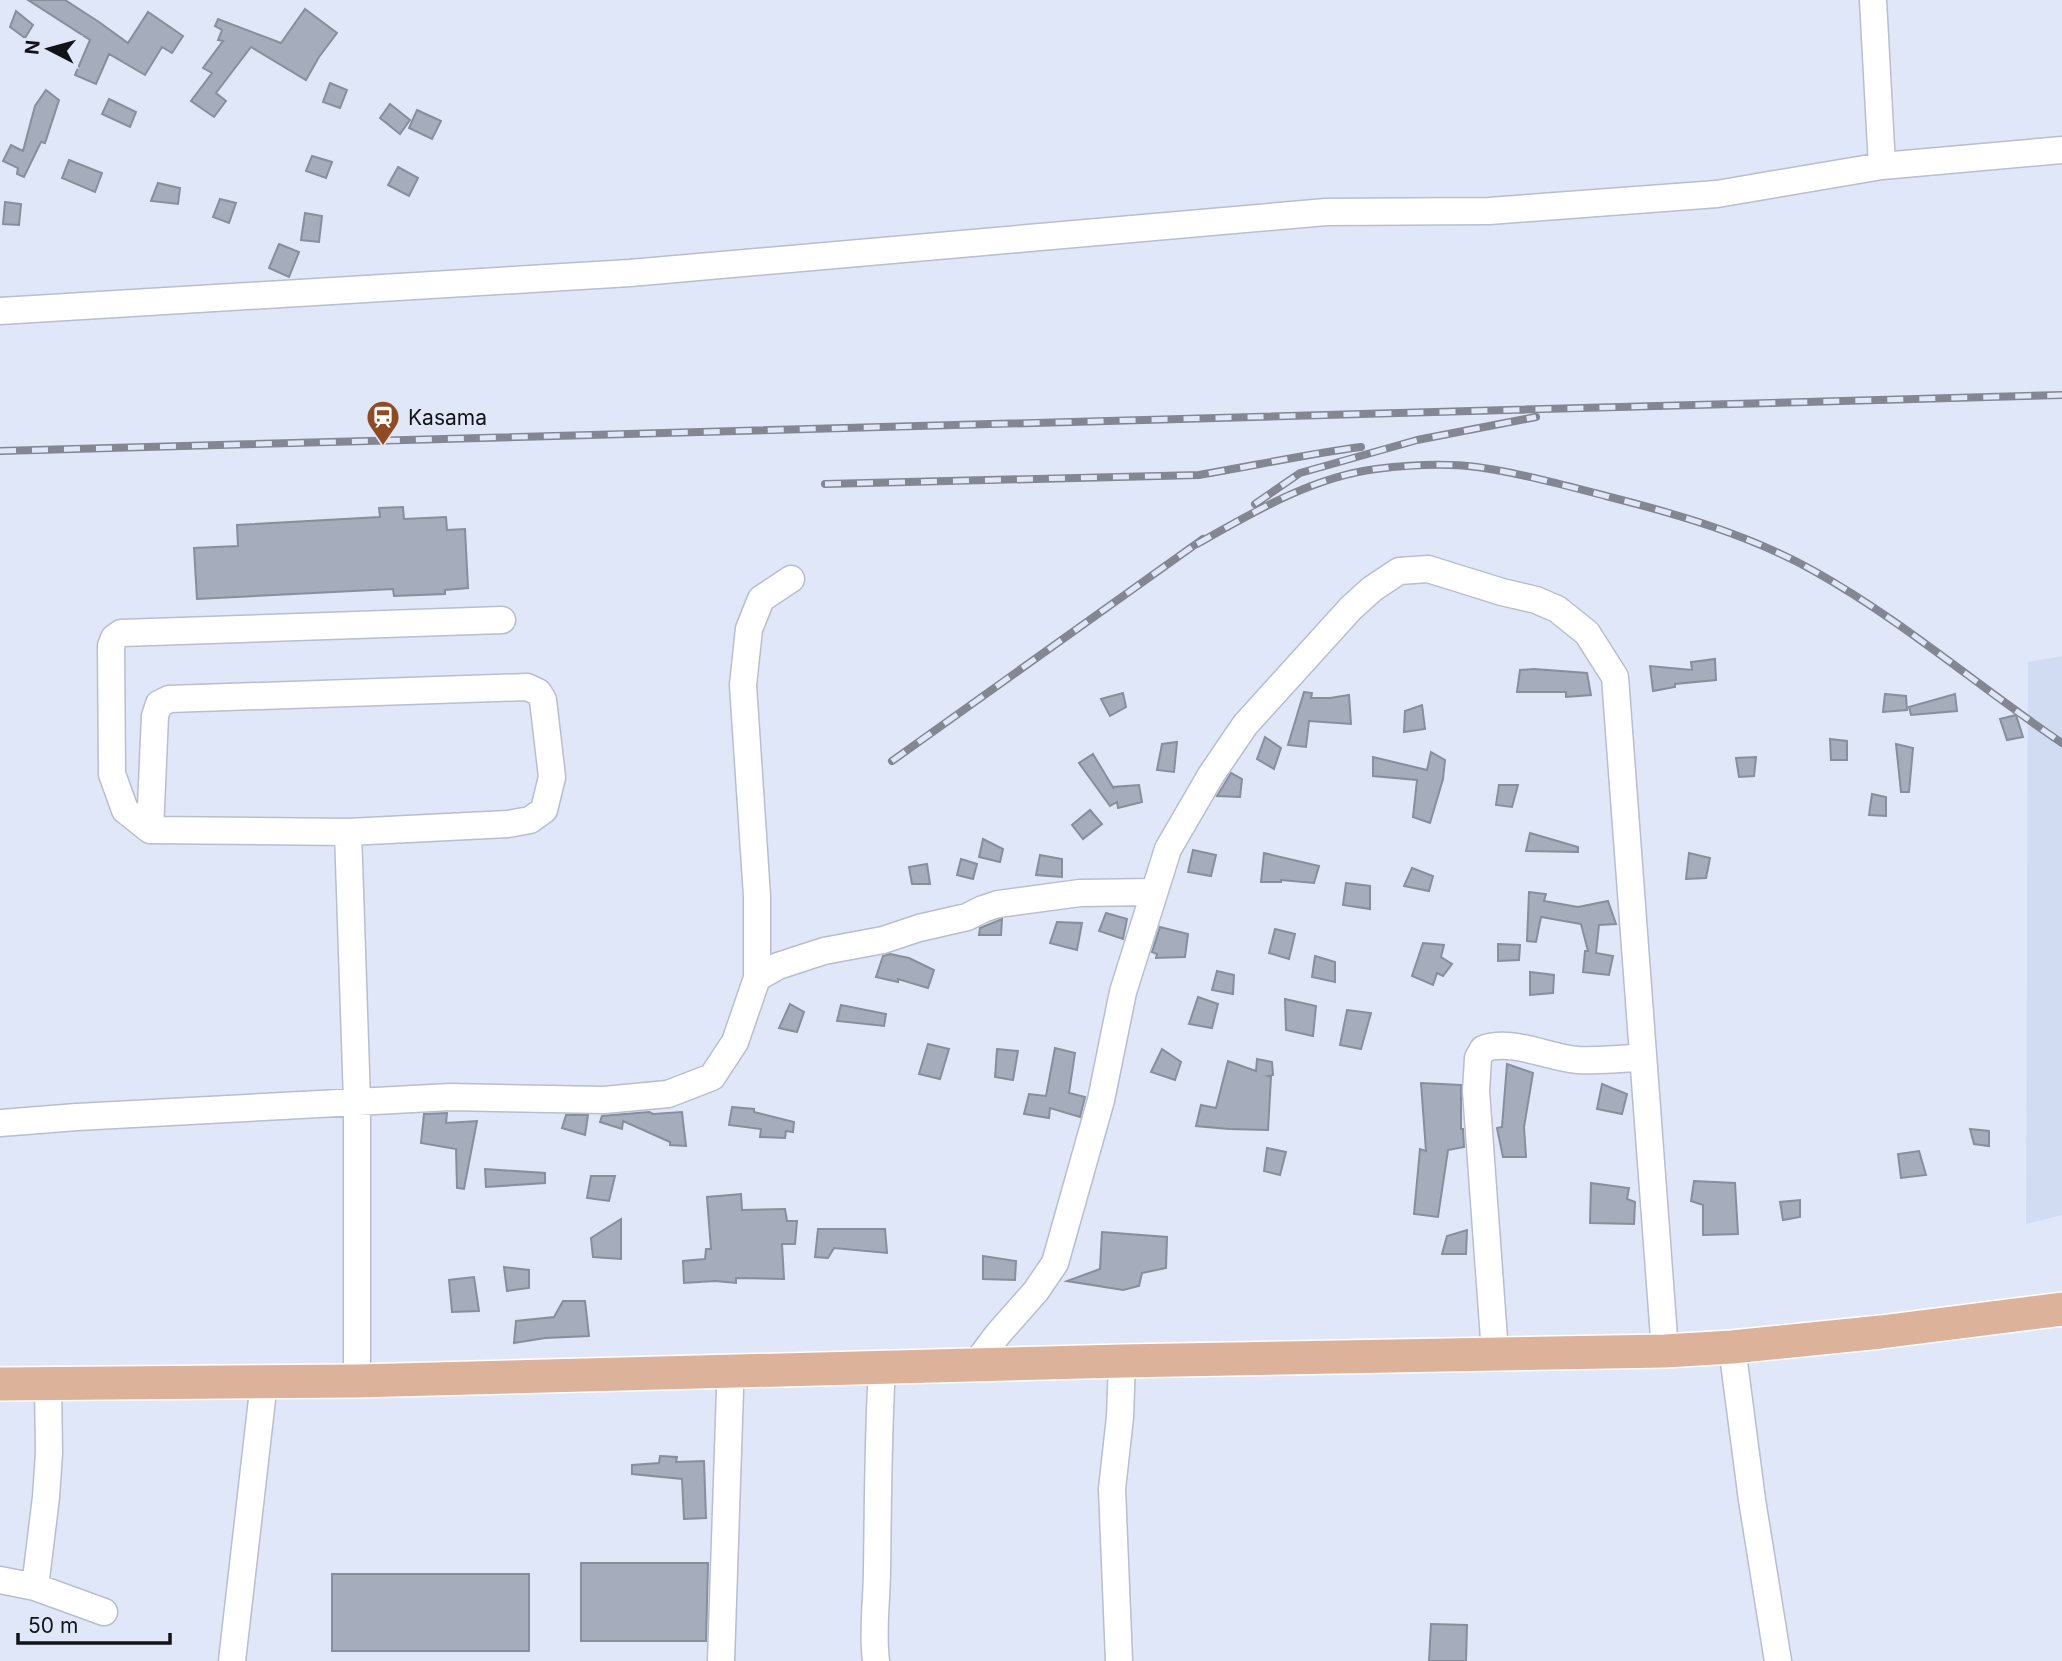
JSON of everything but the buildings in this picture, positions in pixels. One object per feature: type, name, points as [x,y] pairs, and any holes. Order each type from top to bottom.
[{"type":"main road","points":[[0,1384],[357,1381],[1665,1350],[1732,1347],[1881,1332],[2062,1309]]},
{"type":"street","points":[[1873,0],[1882,166]]},
{"type":"street","points":[[0,311],[630,273],[1326,212],[1489,211],[1717,194],[1882,166],[2062,150]]},
{"type":"street","points":[[974,1366],[1036,1291],[1055,1263],[1101,1100],[1123,992],[1168,849],[1211,775],[1245,725],[1351,608],[1372,589],[1399,571],[1428,569],[1536,600],[1557,609],[1587,633],[1615,677],[1665,1350]]},
{"type":"street","points":[[0,1123],[450,1097],[604,1100],[668,1094],[712,1077],[735,1042],[757,978],[757,895],[743,685],[749,629],[761,599],[791,579]]},
{"type":"street","points":[[150,830],[155,716],[159,704],[169,699],[527,687],[538,692],[543,700],[552,777],[544,810],[530,820],[508,824],[348,832],[150,830],[125,810],[112,774],[111,646],[114,638],[121,633],[502,620]]},
{"type":"street","points":[[348,832],[357,1101],[357,1381]]},
{"type":"street","points":[[757,978],[778,966],[824,951],[883,940],[967,917],[998,905],[1080,893],[1154,892]]},
{"type":"street","points":[[1495,1353],[1476,1091],[1478,1058],[1483,1049],[1492,1045],[1529,1049],[1576,1060],[1643,1057]]},
{"type":"street","points":[[1732,1347],[1752,1500],[1778,1661]]},
{"type":"street","points":[[1119,1661],[1112,1489],[1120,1417],[1122,1361]]},
{"type":"street","points":[[876,1661],[873,1639],[877,1585],[878,1432],[882,1368]]},
{"type":"street","points":[[721,1661],[730,1390],[727,1372]]},
{"type":"street","points":[[232,1661],[264,1382]]},
{"type":"street","points":[[35,1587],[49,1452],[48,1384]]},
{"type":"street","points":[[0,1580],[35,1587],[104,1612]]},
{"type":"shaded area","points":[[2062,656],[2062,1215],[2026,1224],[2028,662]]},
{"type":"railway","points":[[0,451],[2062,395]]},
{"type":"railway","points":[[1255,504],[1300,473],[1417,440],[1536,417]]},
{"type":"railway","points":[[825,484],[1199,475],[1361,447]]},
{"type":"railway","points":[[1197,544],[1283,498],[1352,473],[1439,465],[1477,467],[1525,476],[1686,518],[1739,536],[1790,558],[1847,590],[1909,632],[2062,743]]},
{"type":"railway","points":[[892,761],[1203,539]]},
{"type":"place","name":"Kasama","points":[[383,447]]}]
